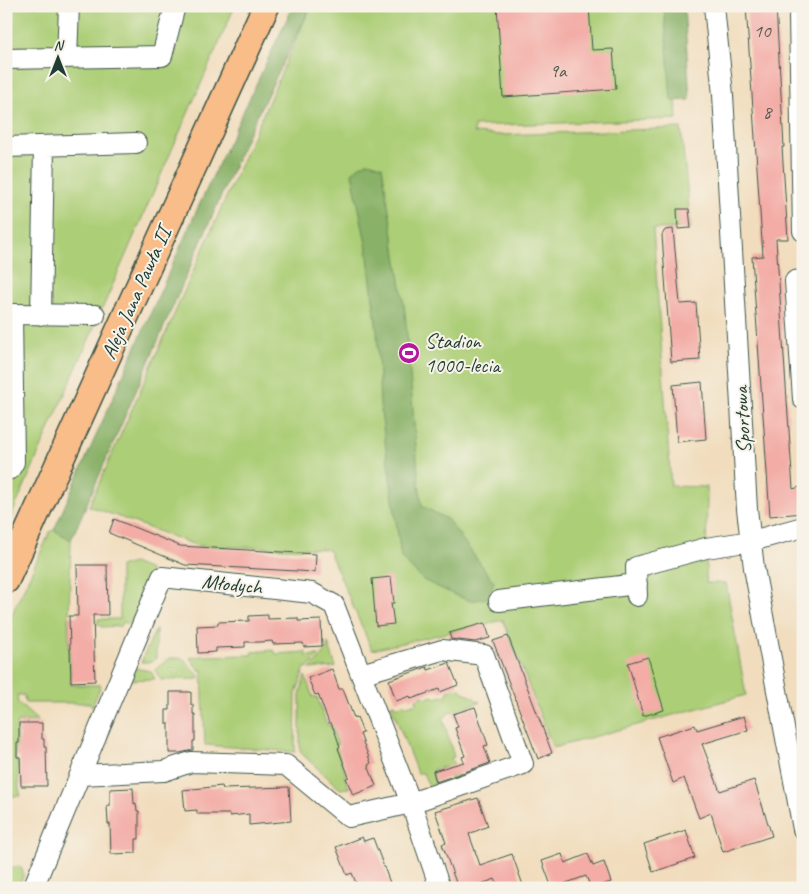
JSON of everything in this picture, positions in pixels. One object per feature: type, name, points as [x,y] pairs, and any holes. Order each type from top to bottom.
[{"type":"main road","name":"Aleja Jana Pawła II","points":[[6,580],[266,6]]},
{"type":"street","points":[[67,58],[69,6]]},
{"type":"street","points":[[6,59],[162,56],[176,6]]},
{"type":"street","name":"Sportowa","points":[[714,6],[723,95],[747,509],[754,568],[803,830]]},
{"type":"street","points":[[803,14],[799,17],[803,231]]},
{"type":"street","points":[[6,147],[136,143]]},
{"type":"street","points":[[40,315],[44,146]]},
{"type":"street","points":[[803,280],[795,281],[803,399]]},
{"type":"street","points":[[6,469],[10,469],[14,462],[9,314],[95,315]]},
{"type":"street","points":[[499,602],[637,590],[636,567],[706,548],[752,541],[803,527]]},
{"type":"street","name":"Młodych","points":[[33,888],[162,576],[312,593],[334,605],[411,803],[440,888]]},
{"type":"street","points":[[80,775],[164,771],[192,762],[286,765],[349,817],[411,803],[522,764],[484,656],[442,650],[361,674]]},
{"type":"green space","points":[[6,6],[235,6],[6,528]]},
{"type":"green space","points":[[293,6],[311,6],[249,132],[71,540],[54,530],[194,216]]},
{"type":"green space","name":"Stadion 1000-lecia","points":[[311,6],[672,6],[677,119],[474,126],[474,133],[501,135],[681,128],[691,228],[653,229],[671,486],[707,487],[706,583],[726,583],[746,695],[553,748],[503,620],[372,650],[328,549],[198,546],[89,506]]},
{"type":"green space","points":[[664,6],[684,6],[690,100],[671,101]]},
{"type":"green space","points":[[368,162],[382,166],[405,312],[422,506],[447,519],[494,582],[488,598],[470,601],[455,595],[423,580],[401,558],[380,405],[377,331],[367,249],[352,173],[358,167]]},
{"type":"green space","points":[[54,530],[71,540],[68,616],[71,685],[101,685],[92,707],[90,703],[25,703],[24,695],[17,695],[18,703],[38,721],[17,722],[15,759],[18,762],[21,796],[6,796],[6,627],[50,532]]},
{"type":"green space","points":[[133,563],[150,570],[151,575],[130,624],[123,622],[121,626],[101,627],[97,624],[98,619],[120,619],[120,567]]},
{"type":"green space","points":[[156,629],[156,658],[151,662],[141,662]]},
{"type":"green space","points":[[328,643],[336,667],[310,669],[327,650]]},
{"type":"green space","points":[[274,650],[276,654],[306,652],[306,656],[319,655],[308,668],[305,667],[296,694],[295,752],[205,745],[202,670],[199,670],[190,658],[252,655],[252,652]]},
{"type":"green space","points":[[169,658],[183,658],[199,676],[198,679],[161,680],[155,670]]},
{"type":"green space","points":[[128,667],[151,671],[155,679],[127,680]]},
{"type":"green space","points":[[305,676],[313,697],[317,697],[327,725],[331,725],[338,745],[336,747],[346,775],[344,776],[349,788],[340,789],[300,752],[300,694]]},
{"type":"green space","points":[[458,688],[480,702],[449,713],[443,719],[454,757],[451,758],[459,779],[451,781],[446,767],[432,770],[436,787],[430,789],[423,773],[417,773],[391,705],[394,704],[396,707],[404,704],[406,706],[417,703],[416,699],[424,696],[426,698],[433,696],[436,698],[447,695],[448,691]]},
{"type":"green space","points":[[18,866],[22,869],[24,875],[17,888],[6,888],[6,870]]},
{"type":"building","points":[[497,6],[589,6],[592,50],[613,49],[616,89],[503,97]]},
{"type":"building","points":[[746,6],[776,6],[788,239],[776,239],[793,489],[803,486],[803,513],[770,516],[752,257],[763,256]]},
{"type":"building","points":[[677,209],[689,209],[691,228],[678,229]]},
{"type":"building","points":[[673,229],[680,304],[696,303],[700,360],[671,362],[662,235],[665,230]]},
{"type":"building","points":[[702,382],[706,439],[677,442],[673,385]]},
{"type":"building","points":[[114,519],[180,546],[316,554],[315,572],[185,565],[109,533]]},
{"type":"building","points":[[77,565],[107,565],[108,615],[93,615],[95,681],[71,682],[69,616],[78,616]]},
{"type":"building","points":[[391,577],[394,603],[391,603],[394,624],[376,626],[372,579]]},
{"type":"building","points":[[268,615],[268,619],[298,618],[298,621],[321,620],[322,646],[304,647],[303,643],[273,644],[272,641],[245,642],[245,647],[216,648],[216,652],[198,653],[197,626],[218,625],[218,622],[249,621],[249,616]]},
{"type":"building","points":[[485,623],[490,638],[475,642],[451,639],[449,633]]},
{"type":"building","points":[[508,636],[552,753],[538,759],[493,641]]},
{"type":"building","points":[[648,657],[664,710],[643,716],[628,663]]},
{"type":"building","points":[[449,663],[458,685],[440,692],[439,689],[411,699],[410,696],[396,701],[389,680],[427,667],[428,670]]},
{"type":"building","points":[[332,669],[339,689],[343,689],[354,718],[357,717],[363,733],[360,734],[371,763],[368,765],[376,786],[353,795],[346,778],[349,777],[338,748],[340,747],[336,735],[331,723],[329,723],[318,694],[315,695],[308,678]]},
{"type":"building","points":[[170,692],[191,692],[191,705],[193,704],[193,714],[195,714],[193,750],[169,753],[169,724],[166,724],[166,710],[170,710]]},
{"type":"building","points":[[475,707],[488,745],[484,746],[490,763],[436,782],[433,771],[464,762],[462,757],[465,756],[455,728],[458,727],[453,714]]},
{"type":"building","points":[[744,716],[748,730],[702,744],[720,791],[754,780],[772,836],[723,852],[711,813],[699,818],[684,778],[673,783],[657,737],[695,725],[697,730]]},
{"type":"building","points":[[19,723],[42,723],[42,739],[44,739],[44,747],[46,747],[47,786],[21,786],[20,757],[17,757]]},
{"type":"building","points":[[222,786],[223,789],[289,787],[291,821],[249,825],[249,814],[230,816],[229,814],[197,814],[197,810],[185,811],[183,790]]},
{"type":"building","points":[[133,788],[134,804],[136,803],[137,811],[139,811],[139,839],[136,839],[136,853],[111,854],[107,806],[110,806],[110,789]]},
{"type":"building","points":[[478,798],[488,826],[469,834],[480,865],[512,854],[524,888],[499,888],[495,879],[470,888],[458,888],[442,844],[446,843],[435,811]]},
{"type":"building","points":[[686,830],[695,858],[653,872],[644,844]]},
{"type":"building","points":[[362,837],[364,841],[373,838],[392,888],[358,888],[352,873],[347,875],[336,847]]},
{"type":"building","points":[[562,854],[565,863],[588,854],[593,866],[604,862],[611,882],[591,888],[586,876],[552,888],[542,861]]},
{"type":"place","name":"Stadion 1000-lecia","points":[[409,353]]}]
